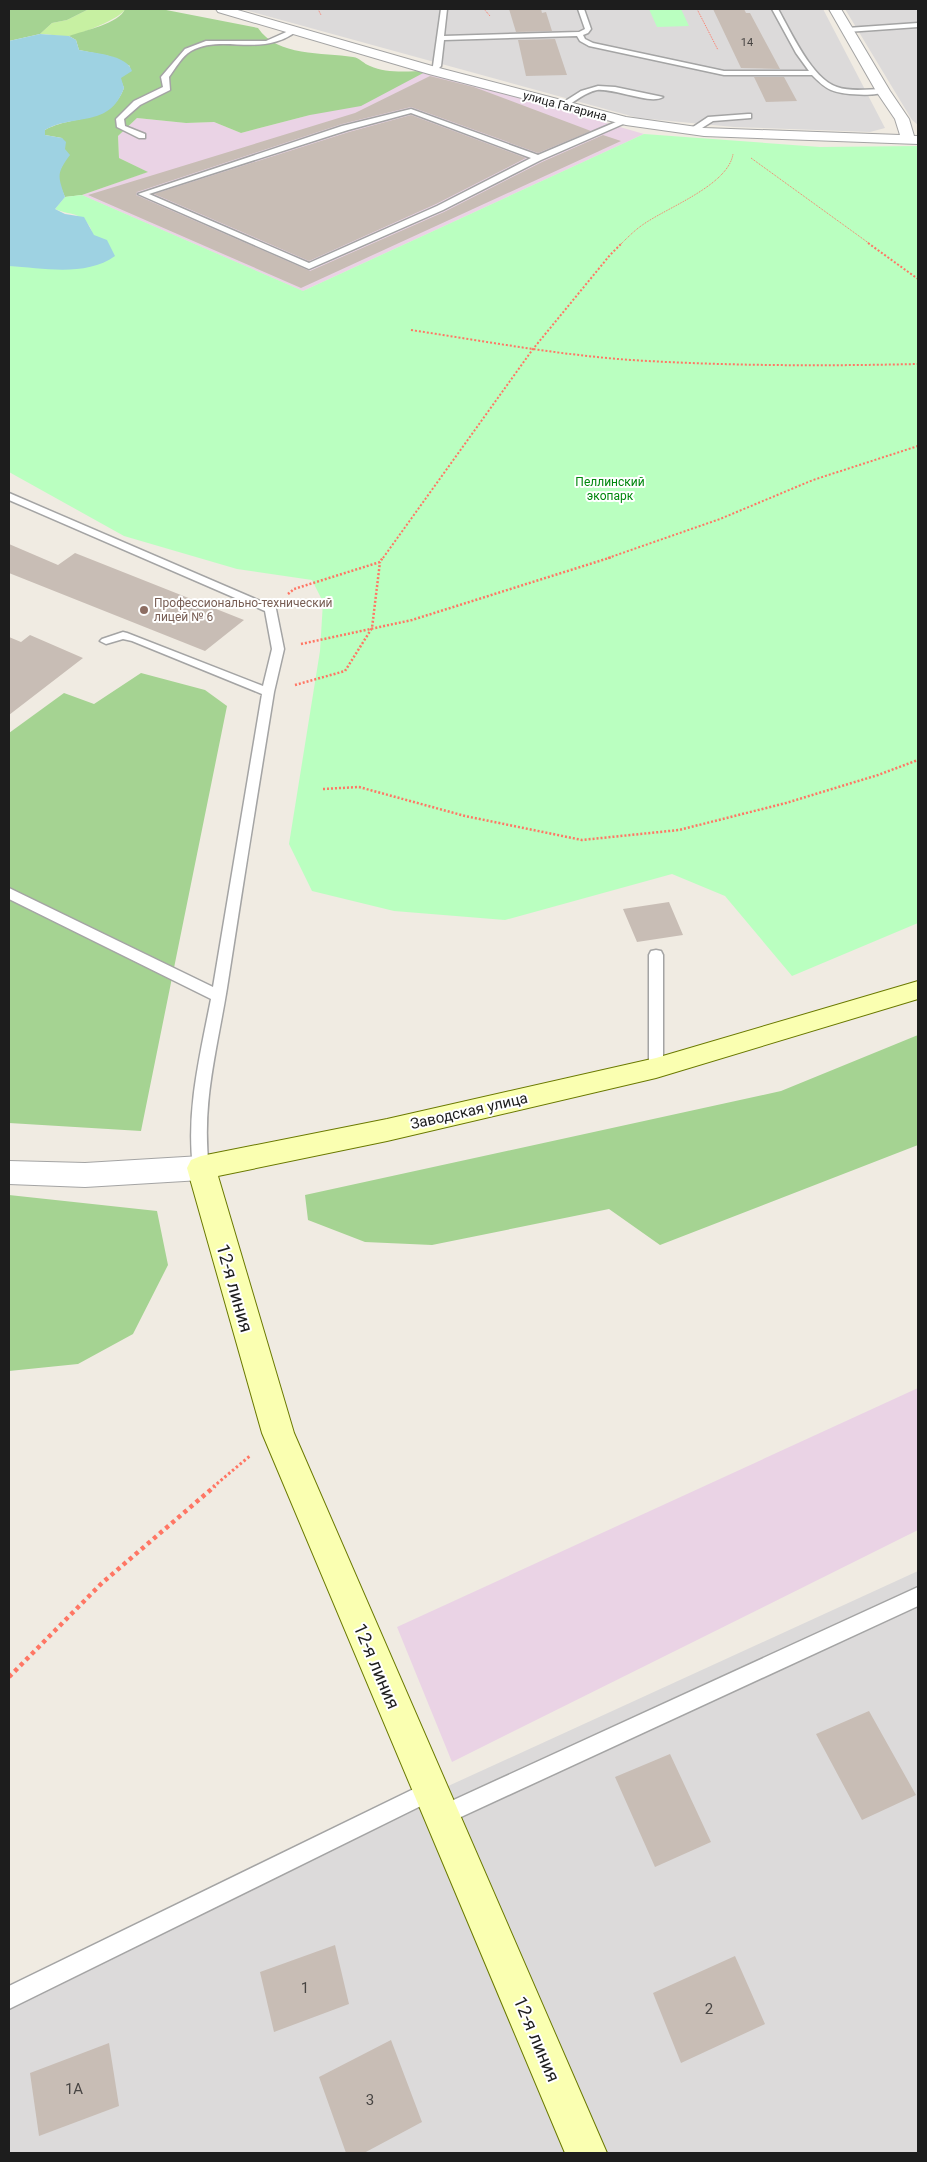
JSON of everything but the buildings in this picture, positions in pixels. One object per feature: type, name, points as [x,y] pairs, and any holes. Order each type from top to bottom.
[{"type":"street","name":"улица Гагарина","points":[[222,9],[434,71],[626,122],[734,139],[912,140]]},
{"type":"street","points":[[835,9],[883,91],[902,119],[907,134],[912,140]]},
{"type":"street","name":"Заводская улица","points":[[9,1173],[84,1175],[200,1168],[387,1130],[656,1068],[918,990]]},
{"type":"street","name":"12-я линия","points":[[200,1168],[278,1433],[586,2153]]},
{"type":"lane","points":[[434,71],[444,9]]},
{"type":"lane","points":[[440,38],[579,34],[586,32],[588,29],[581,9]]},
{"type":"lane","points":[[775,9],[805,62],[830,88],[840,91],[883,91]]},
{"type":"lane","points":[[847,30],[918,25]]},
{"type":"lane","points":[[142,136],[121,127],[120,119],[137,103],[167,88],[166,77],[187,50],[206,43],[267,43],[295,30]]},
{"type":"lane","points":[[579,34],[582,40],[591,45],[730,73],[815,73]]},
{"type":"lane","points":[[563,105],[590,90],[598,88],[659,97]]},
{"type":"lane","points":[[538,158],[411,111],[344,128],[142,194],[309,266],[440,208],[538,158],[626,122]]},
{"type":"lane","points":[[691,131],[711,119],[748,116]]},
{"type":"lane","points":[[9,496],[270,609],[278,649],[268,692],[218,996],[197,1109],[197,1145],[200,1168]]},
{"type":"lane","points":[[106,641],[123,635],[136,639],[268,692]]},
{"type":"lane","points":[[9,893],[218,996]]},
{"type":"lane","points":[[656,955],[656,1068]]},
{"type":"lane","points":[[9,1998],[436,1804],[918,1596]]},
{"type":"path","points":[[697,9],[730,73]]},
{"type":"path","points":[[734,139],[918,279]]},
{"type":"path","points":[[268,692],[345,671],[372,628],[380,562],[533,348],[610,254],[640,226],[705,188],[722,174],[732,161],[734,139]]},
{"type":"path","points":[[411,330],[533,348],[646,361],[801,366],[918,364]]},
{"type":"path","points":[[278,649],[412,620],[641,548],[720,519],[813,480],[918,446]]},
{"type":"path","points":[[270,609],[294,589],[380,562]]},
{"type":"path","points":[[322,789],[359,787],[465,816],[582,840],[680,830],[786,803],[878,775],[918,760]]},
{"type":"path","points":[[9,1678],[102,1583],[278,1433]]},
{"type":"shaded area","points":[[241,9],[823,9],[885,128],[870,132],[734,127],[638,118]]},
{"type":"shaded area","points":[[845,9],[918,9],[918,125],[912,120]]},
{"type":"shaded area","points":[[427,71],[644,134],[303,291],[82,195],[147,172],[119,158],[118,136],[137,118],[186,123],[214,122],[241,133],[310,115]]},
{"type":"shaded area","points":[[918,1388],[918,1530],[452,1762],[397,1627]]},
{"type":"shaded area","points":[[918,1571],[918,2153],[9,2153],[9,1987]]},
{"type":"green space","points":[[9,9],[89,9],[67,20],[52,23],[40,34],[9,41]]},
{"type":"green space","points":[[89,9],[125,9],[109,21],[74,35],[40,34],[52,23],[67,20]]},
{"type":"green space","points":[[125,9],[161,9],[258,28],[266,37],[288,49],[353,57],[377,69],[398,72],[427,71],[361,106],[310,115],[241,133],[214,122],[186,123],[137,118],[118,136],[119,158],[148,172],[82,195],[65,197],[59,183],[59,172],[63,164],[65,149],[62,138],[45,135],[45,130],[56,125],[90,117],[110,108],[118,100],[124,88],[120,78],[130,66],[109,56],[79,50],[76,40],[69,36],[109,22],[122,14]]},
{"type":"green space","points":[[649,9],[681,9],[689,26],[657,27]]},
{"type":"green space","name":"Пеллинский экопарк","points":[[644,134],[820,147],[918,146],[918,923],[792,976],[725,896],[672,874],[505,920],[394,911],[312,891],[289,844],[320,651],[323,602],[312,580],[237,569],[124,536],[9,472],[9,266],[84,268],[91,246],[92,233],[90,227],[78,216],[55,209],[65,197],[82,195],[303,291]]},
{"type":"green space","points":[[141,673],[205,690],[227,706],[141,1131],[9,1123],[9,733],[64,693],[94,704]]},
{"type":"green space","points":[[918,1035],[918,1145],[660,1245],[609,1209],[432,1245],[365,1242],[308,1220],[305,1195],[781,1091]]},
{"type":"green space","points":[[9,1195],[157,1211],[168,1265],[133,1334],[78,1364],[9,1371]]},
{"type":"water","points":[[40,34],[69,36],[76,40],[79,50],[117,58],[124,61],[132,71],[121,78],[124,88],[117,101],[109,109],[100,115],[56,125],[45,130],[45,135],[62,138],[66,142],[65,149],[70,155],[60,171],[60,179],[65,197],[55,209],[65,214],[84,217],[94,235],[107,240],[115,256],[104,263],[91,267],[64,270],[9,266],[9,41]]},
{"type":"place","name":"Профессионально-технический лицей № 6","points":[[144,610]]}]
